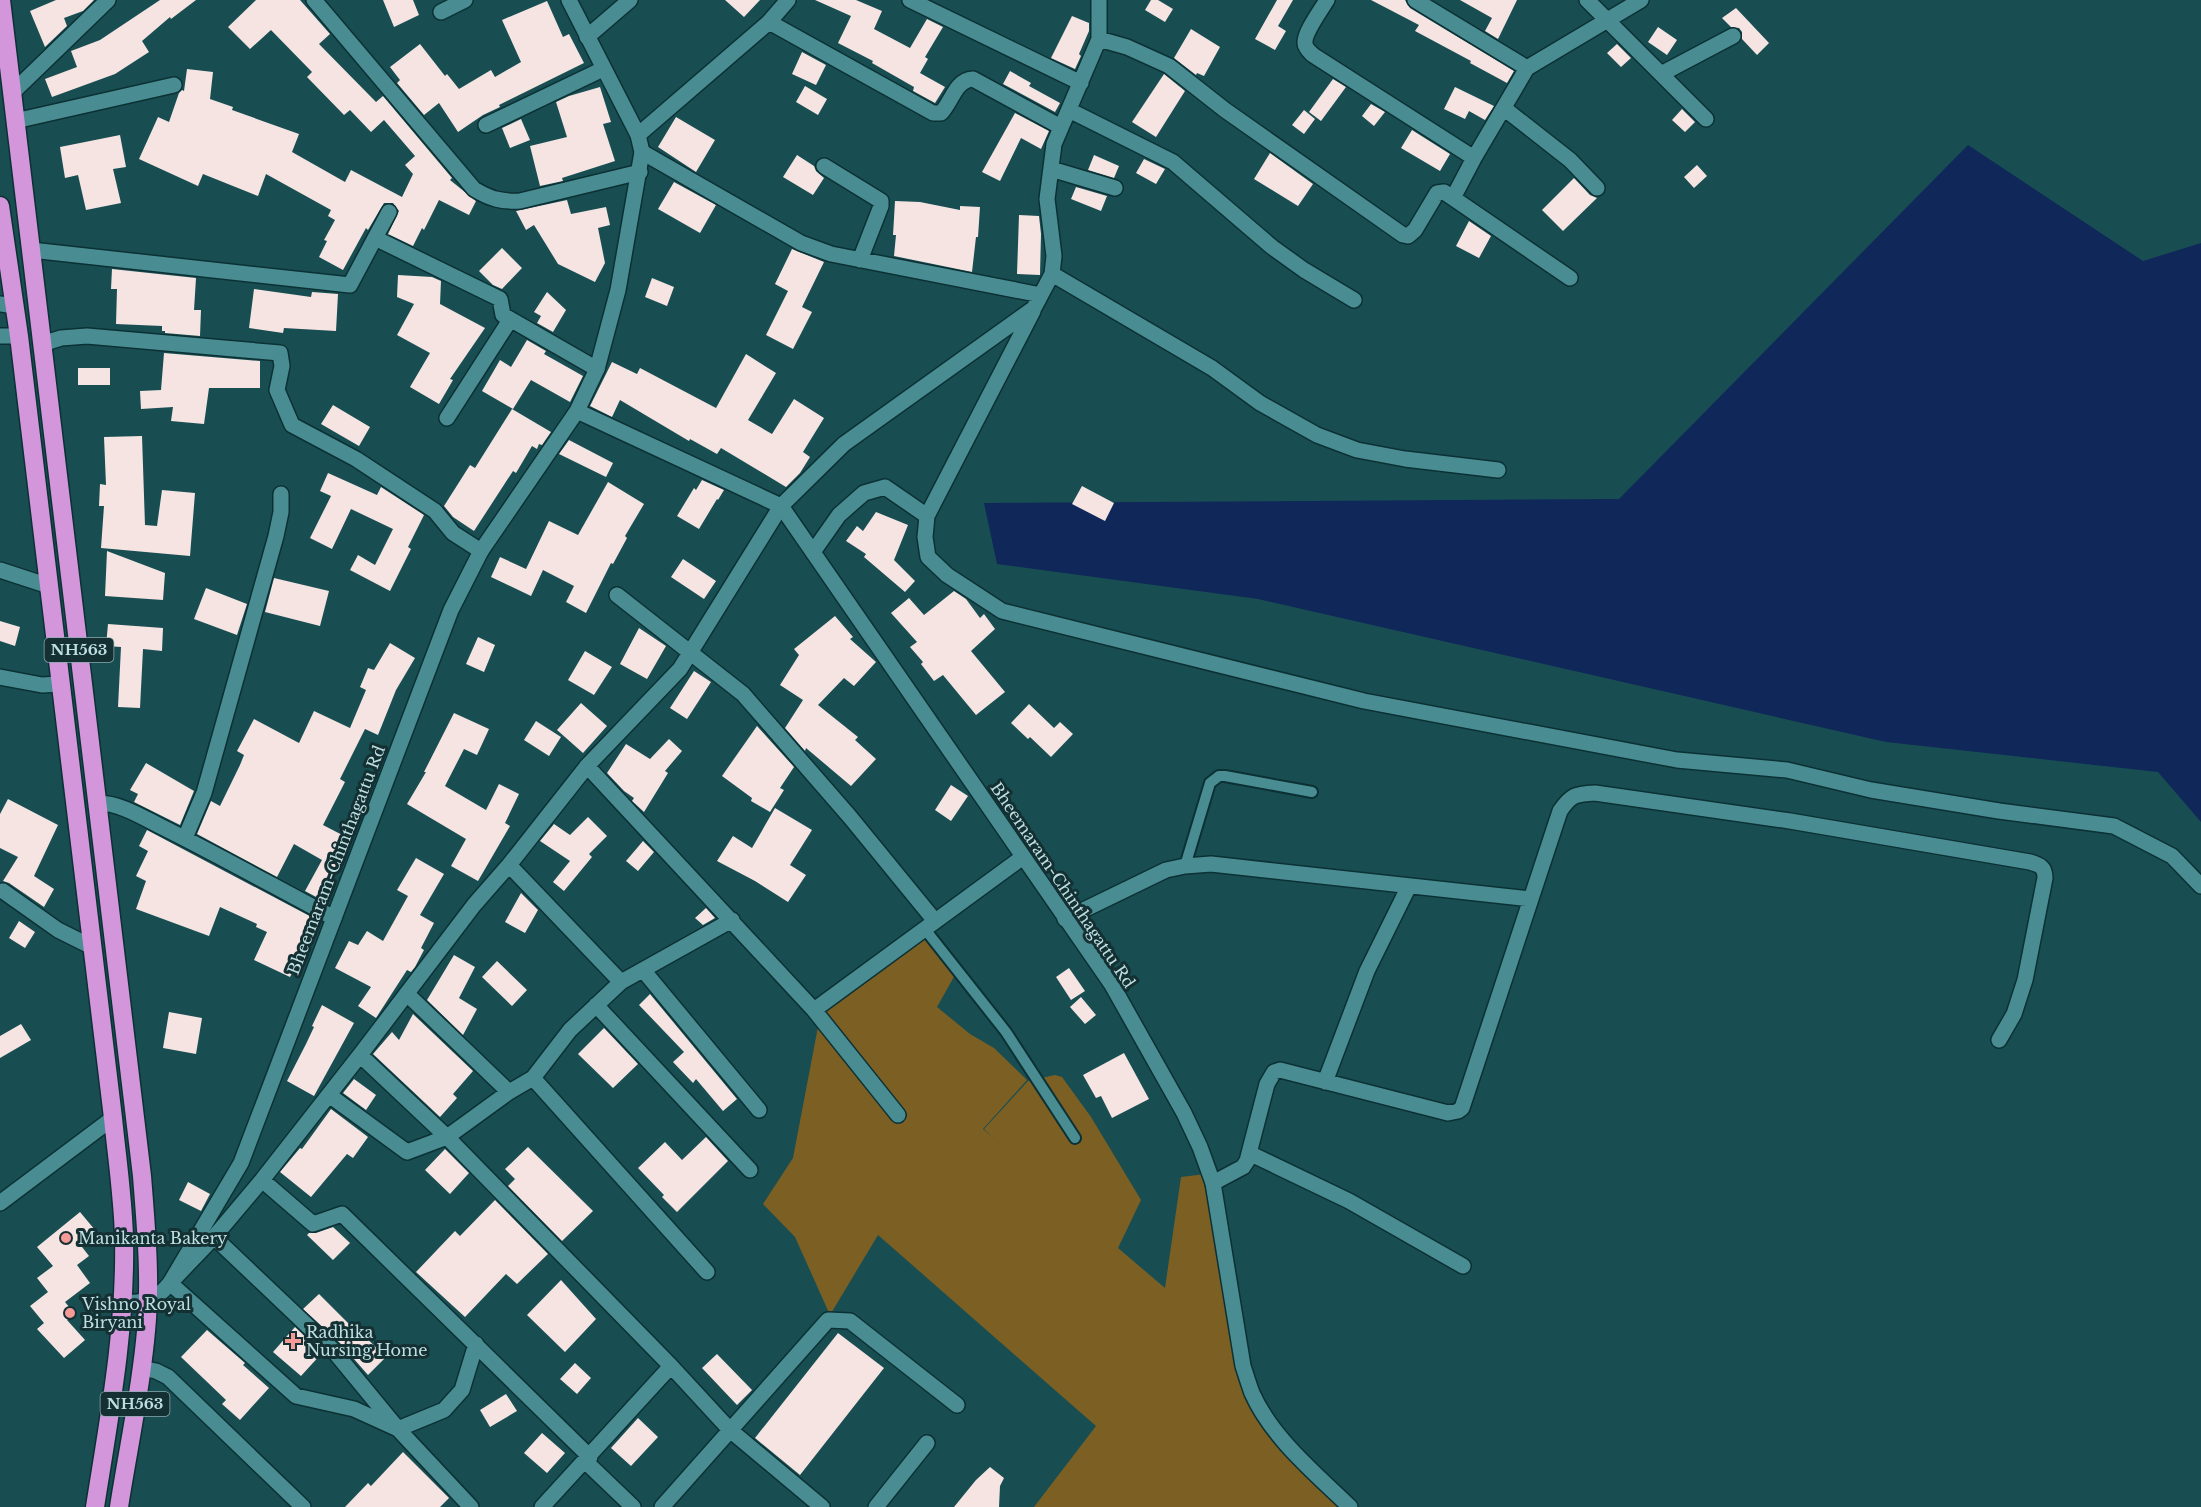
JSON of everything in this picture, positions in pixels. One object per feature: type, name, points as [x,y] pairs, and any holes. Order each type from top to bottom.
[{"type":"highway","name":"NH563","points":[[1,0],[98,803],[142,1176],[147,1237],[148,1301],[141,1368],[119,1507]]},
{"type":"highway","name":"NH563","points":[[0,206],[7,305],[19,336],[113,1118],[124,1236],[123,1302],[117,1366],[95,1507]]},
{"type":"street","points":[[12,93],[108,0]]},
{"type":"street","points":[[314,0],[474,189],[490,199],[505,202],[520,201],[640,172]]},
{"type":"street","points":[[441,12],[465,0]]},
{"type":"street","name":"Bheemaram-Chinthagattu Rd","points":[[148,1301],[159,1297],[170,1283],[241,1163],[451,610],[481,550],[577,411],[597,369],[618,290],[642,152],[638,135],[569,0]]},
{"type":"street","points":[[587,37],[630,0]]},
{"type":"street","points":[[638,135],[769,22],[789,0]]},
{"type":"street","points":[[910,0],[1082,83]]},
{"type":"street","points":[[1100,0],[1099,39],[1054,144],[1047,199],[1054,256],[1052,274],[927,516],[925,537],[928,557],[946,574],[1002,611],[1364,701],[1677,760],[1787,770],[1871,790],[1999,811],[2114,826],[2172,856],[2201,885]]},
{"type":"street","points":[[1327,0],[1307,34],[1305,44],[1307,49],[1474,158]]},
{"type":"street","points":[[1415,0],[1527,68]]},
{"type":"street","points":[[1587,0],[1706,119]]},
{"type":"street","points":[[1453,198],[1527,68],[1641,0]]},
{"type":"street","points":[[769,22],[933,113],[941,113],[960,84],[973,79],[1062,127]]},
{"type":"street","points":[[1661,74],[1733,36]]},
{"type":"street","points":[[1099,39],[1127,47],[1169,66],[1225,110],[1403,235],[1408,236],[1415,230],[1437,193],[1444,192],[1570,278]]},
{"type":"street","points":[[486,125],[603,69]]},
{"type":"street","points":[[15,121],[174,85]]},
{"type":"street","points":[[1505,109],[1570,160],[1597,188]]},
{"type":"street","points":[[1069,110],[1173,162],[1272,247],[1304,270],[1354,300]]},
{"type":"street","points":[[642,152],[801,243],[831,254],[1037,302]]},
{"type":"street","points":[[824,166],[881,201],[860,260]]},
{"type":"street","points":[[1051,168],[1115,188]]},
{"type":"street","points":[[31,250],[350,285],[389,212]]},
{"type":"street","points":[[375,238],[500,299],[503,315],[597,369]]},
{"type":"street","points":[[1052,274],[1212,368],[1260,403],[1317,435],[1357,450],[1405,459],[1498,470]]},
{"type":"street","points":[[476,1344],[462,1390],[444,1410],[398,1429],[354,1409],[296,1396],[170,1283],[214,1237],[262,1180],[474,905],[509,866],[587,766],[680,669],[781,506],[844,444],[1037,302]]},
{"type":"street","points":[[447,418],[510,320]]},
{"type":"street","points":[[0,336],[19,336]]},
{"type":"street","points":[[42,344],[61,338],[87,336],[279,352],[282,366],[277,390],[292,425],[356,459],[415,498],[435,512],[453,533],[481,550]]},
{"type":"street","points":[[577,411],[781,506]]},
{"type":"street","points":[[813,552],[839,515],[864,493],[885,487],[927,516]]},
{"type":"street","points":[[185,838],[204,793],[276,536],[281,512],[281,494]]},
{"type":"street","name":"Bheemaram-Chinthagattu Rd","points":[[781,506],[1112,985],[1184,1113],[1213,1183],[1241,1356],[1253,1394],[1269,1421],[1292,1450],[1350,1507]]},
{"type":"street","points":[[0,570],[48,586]]},
{"type":"street","points":[[618,595],[743,694],[850,817],[930,924]]},
{"type":"street","points":[[0,677],[42,686],[60,684]]},
{"type":"street","points":[[587,766],[814,1010],[898,1115]]},
{"type":"street","points":[[1213,1183],[1243,1167],[1250,1153],[1267,1084],[1274,1072],[1280,1070],[1448,1113],[1462,1108],[1560,811],[1568,799],[1577,794],[1594,793],[1790,821],[2030,862],[2041,866],[2044,869],[2044,878],[2023,989],[2014,1014],[1998,1040]]},
{"type":"street","points":[[98,803],[123,808],[185,838],[334,918]]},
{"type":"street","points":[[814,1010],[1023,857]]},
{"type":"street","points":[[1065,919],[1166,870],[1211,864],[1531,899]]},
{"type":"street","points":[[509,866],[621,982]]},
{"type":"street","points":[[1325,1082],[1367,971],[1409,885]]},
{"type":"street","points":[[1,891],[58,930],[92,947]]},
{"type":"street","points":[[329,1095],[408,1152],[447,1137],[509,1092],[533,1078],[570,1030],[621,982],[732,920]]},
{"type":"street","points":[[643,970],[759,1110]]},
{"type":"street","points":[[407,994],[509,1092]]},
{"type":"street","points":[[596,1005],[750,1170]]},
{"type":"street","points":[[360,1055],[447,1137],[671,1366],[730,1430],[822,1507]]},
{"type":"street","points":[[533,1078],[707,1272]]},
{"type":"street","points":[[0,1203],[113,1118]]},
{"type":"street","points":[[1250,1153],[1349,1201],[1463,1266]]},
{"type":"street","points":[[262,1180],[314,1224],[342,1214],[476,1344],[633,1507]]},
{"type":"street","points":[[214,1237],[333,1350],[398,1429],[471,1507]]},
{"type":"street","points":[[123,1302],[148,1301]]},
{"type":"street","points":[[662,1507],[828,1320],[849,1321],[957,1405]]},
{"type":"street","points":[[542,1507],[671,1366]]},
{"type":"street","points":[[141,1368],[156,1371],[168,1377],[303,1507]]},
{"type":"street","points":[[876,1507],[927,1443]]},
{"type":"lane","points":[[1185,866],[1210,783],[1215,778],[1225,776],[1312,792]]},
{"type":"lane","points":[[930,924],[1006,1032],[1075,1138]]},
{"type":"shaded area","points":[[929,934],[955,975],[937,1007],[970,1034],[994,1048],[1027,1080],[983,1129],[993,1138],[984,1129],[1028,1081],[1055,1075],[1062,1077],[1091,1117],[1141,1200],[1118,1248],[1165,1288],[1181,1177],[1206,1174],[1244,1391],[1344,1507],[1034,1507],[1096,1426],[878,1235],[830,1315],[795,1237],[763,1204],[793,1158],[821,1011]]},
{"type":"water","points":[[1968,145],[2143,261],[2201,243],[2201,822],[2158,772],[1886,742],[1258,599],[997,564],[984,503],[1619,499]]},
{"type":"building","points":[[56,0],[94,0],[83,11],[64,18],[67,26],[45,47],[30,11]]},
{"type":"building","points":[[160,0],[196,0],[171,19],[170,17],[142,41],[149,52],[115,74],[52,97],[45,79],[77,67],[71,51],[100,40]]},
{"type":"building","points":[[256,0],[300,0],[330,34],[319,44],[376,102],[383,96],[452,178],[450,180],[476,201],[469,215],[439,200],[413,246],[388,234],[399,211],[393,203],[384,203],[368,230],[366,228],[343,270],[319,257],[327,241],[324,240],[335,220],[328,216],[331,210],[266,174],[258,196],[203,174],[198,186],[139,159],[158,117],[169,122],[179,93],[184,91],[187,69],[213,72],[210,99],[233,107],[232,110],[299,134],[292,152],[345,182],[351,170],[402,197],[413,174],[405,165],[415,156],[384,120],[371,132],[350,110],[344,115],[307,77],[312,72],[271,30],[250,49],[228,27]]},
{"type":"building","points":[[383,0],[413,0],[419,15],[394,27]]},
{"type":"building","points":[[725,0],[760,0],[744,17]]},
{"type":"building","points":[[815,0],[856,0],[882,11],[874,29],[910,48],[927,19],[943,27],[925,57],[928,59],[920,73],[945,87],[935,103],[913,91],[914,87],[872,63],[873,61],[838,43],[851,16]]},
{"type":"building","points":[[1151,0],[1158,0],[1173,9],[1165,22],[1145,10]]},
{"type":"building","points":[[1277,0],[1293,0],[1278,26],[1286,31],[1275,50],[1255,39]]},
{"type":"building","points":[[1371,0],[1405,0],[1410,8],[1514,71],[1507,83],[1415,31],[1419,25]]},
{"type":"building","points":[[1460,0],[1517,0],[1498,39],[1485,31],[1492,18]]},
{"type":"building","points":[[547,1],[563,37],[569,34],[584,63],[499,105],[500,107],[483,115],[458,132],[439,103],[424,115],[397,83],[400,80],[390,67],[420,44],[445,76],[447,74],[459,89],[491,70],[495,77],[521,62],[502,20]]},
{"type":"building","points":[[1736,8],[1769,43],[1757,55],[1742,39],[1742,32],[1739,28],[1731,27],[1722,18]]},
{"type":"building","points":[[1072,16],[1089,23],[1089,31],[1075,69],[1051,58]]},
{"type":"building","points":[[1658,27],[1677,40],[1667,55],[1648,42]]},
{"type":"building","points":[[1191,29],[1220,47],[1204,76],[1197,73],[1196,75],[1174,58]]},
{"type":"building","points":[[1617,44],[1631,58],[1621,67],[1607,53]]},
{"type":"building","points":[[802,52],[826,65],[816,85],[792,74]]},
{"type":"building","points":[[1010,71],[1031,83],[1029,86],[1060,103],[1055,112],[1003,84]]},
{"type":"building","points":[[1164,74],[1185,91],[1156,137],[1132,122]]},
{"type":"building","points":[[1333,79],[1346,87],[1321,121],[1309,112]]},
{"type":"building","points":[[805,86],[827,99],[818,115],[796,102]]},
{"type":"building","points":[[600,87],[611,122],[603,124],[615,161],[562,178],[563,181],[540,186],[530,146],[567,137],[556,102]]},
{"type":"building","points":[[1455,87],[1494,106],[1485,120],[1469,111],[1465,119],[1444,109]]},
{"type":"building","points":[[1371,104],[1385,112],[1374,126],[1362,116]]},
{"type":"building","points":[[1682,109],[1695,122],[1685,132],[1672,120]]},
{"type":"building","points":[[1304,110],[1315,119],[1304,134],[1292,125]]},
{"type":"building","points":[[1015,113],[1049,131],[1041,149],[1021,138],[1000,181],[982,172]]},
{"type":"building","points":[[676,117],[715,140],[696,172],[658,147]]},
{"type":"building","points":[[521,119],[530,140],[510,148],[502,128]]},
{"type":"building","points":[[1412,130],[1450,154],[1440,171],[1401,148]]},
{"type":"building","points":[[120,135],[126,167],[113,169],[121,203],[86,210],[78,175],[65,178],[60,147]]},
{"type":"building","points":[[1270,153],[1313,184],[1298,206],[1254,179]]},
{"type":"building","points":[[797,155],[814,166],[824,178],[813,195],[783,177]]},
{"type":"building","points":[[1094,155],[1119,166],[1114,178],[1088,170]]},
{"type":"building","points":[[1144,159],[1165,169],[1156,184],[1136,173]]},
{"type":"building","points":[[1697,165],[1707,176],[1694,188],[1684,177]]},
{"type":"building","points":[[1574,178],[1590,195],[1597,198],[1563,231],[1542,210]]},
{"type":"building","points":[[674,182],[716,205],[700,233],[658,209]]},
{"type":"building","points":[[1076,187],[1107,196],[1101,211],[1071,199]]},
{"type":"building","points":[[567,200],[571,214],[606,207],[610,225],[598,228],[605,263],[595,282],[558,264],[534,225],[526,230],[516,211]]},
{"type":"building","points":[[895,201],[920,202],[960,210],[960,206],[980,207],[972,272],[894,256]]},
{"type":"building","points":[[1019,215],[1039,216],[1040,275],[1017,274]]},
{"type":"building","points":[[1469,221],[1491,236],[1479,258],[1456,246]]},
{"type":"building","points":[[502,248],[522,268],[502,289],[493,285],[479,271]]},
{"type":"building","points":[[792,249],[824,262],[802,307],[812,312],[793,349],[766,335],[788,291],[775,284]]},
{"type":"building","points":[[112,269],[196,278],[194,310],[201,310],[200,336],[165,333],[162,331],[162,326],[116,324],[117,289],[111,289]]},
{"type":"building","points":[[398,275],[432,277],[441,281],[440,304],[485,328],[450,379],[453,380],[439,404],[410,387],[430,353],[397,335],[414,304],[397,297]]},
{"type":"building","points":[[652,278],[674,287],[667,306],[645,297]]},
{"type":"building","points":[[254,289],[311,297],[312,292],[338,294],[336,331],[284,328],[283,333],[249,328]]},
{"type":"building","points":[[547,292],[566,310],[553,332],[537,323],[541,316],[534,312]]},
{"type":"building","points":[[527,340],[546,351],[544,354],[583,376],[570,402],[531,380],[513,409],[482,391],[500,360],[511,367]]},
{"type":"building","points":[[164,353],[260,361],[260,388],[209,388],[204,424],[171,421],[173,407],[141,409],[140,391],[161,390]]},
{"type":"building","points":[[746,354],[776,373],[748,420],[772,434],[794,399],[824,418],[803,452],[810,457],[800,473],[786,487],[721,448],[717,454],[690,439],[689,441],[620,400],[612,417],[590,406],[612,362],[637,374],[640,368],[716,408]]},
{"type":"building","points":[[78,368],[110,368],[110,385],[78,385]]},
{"type":"building","points":[[333,405],[370,427],[359,446],[321,424]]},
{"type":"building","points":[[512,409],[551,432],[537,449],[532,446],[516,473],[513,471],[474,531],[453,517],[444,506],[470,465],[475,468]]},
{"type":"building","points":[[142,436],[145,525],[157,526],[162,490],[195,493],[190,556],[101,548],[104,506],[99,506],[100,484],[106,485],[104,437]]},
{"type":"building","points":[[569,440],[613,463],[606,477],[559,454]]},
{"type":"building","points":[[328,473],[377,495],[381,487],[424,515],[408,547],[411,549],[390,591],[350,570],[358,555],[375,565],[393,529],[351,509],[332,549],[310,538],[331,496],[320,491]]},
{"type":"building","points":[[702,480],[724,490],[699,529],[677,516],[694,488],[696,490]]},
{"type":"building","points":[[608,482],[644,504],[586,613],[566,602],[574,586],[543,570],[531,596],[491,577],[500,557],[526,569],[549,521],[578,535]]},
{"type":"building","points":[[1082,486],[1114,503],[1105,521],[1072,504]]},
{"type":"building","points":[[876,512],[908,525],[894,560],[915,581],[905,592],[864,557],[866,554],[846,541],[857,526],[863,531]]},
{"type":"building","points":[[107,551],[165,573],[163,600],[105,596]]},
{"type":"building","points":[[683,559],[716,581],[704,599],[671,577]]},
{"type":"building","points":[[274,578],[329,591],[320,626],[265,612]]},
{"type":"building","points":[[206,588],[247,604],[237,635],[194,619]]},
{"type":"building","points":[[954,591],[966,599],[980,618],[984,614],[995,629],[971,651],[1005,692],[976,715],[943,675],[934,681],[921,664],[923,662],[910,647],[917,642],[891,613],[909,598],[924,615]]},
{"type":"building","points":[[835,616],[853,637],[850,639],[876,662],[854,686],[844,678],[818,705],[858,737],[855,740],[876,759],[851,786],[806,748],[805,751],[785,728],[803,700],[780,685],[799,655],[794,649]]},
{"type":"building","points":[[0,621],[20,627],[15,646],[0,641]]},
{"type":"building","points":[[108,624],[163,628],[162,651],[143,649],[140,708],[118,707],[121,647],[106,646]]},
{"type":"building","points":[[639,628],[666,646],[647,679],[620,664]]},
{"type":"building","points":[[478,637],[495,645],[484,672],[466,664]]},
{"type":"building","points":[[390,643],[415,658],[396,690],[378,735],[365,729],[340,779],[345,782],[323,825],[350,839],[318,898],[305,891],[322,860],[294,844],[277,877],[197,834],[211,801],[220,806],[244,755],[237,751],[254,719],[299,743],[314,711],[350,728],[366,690],[360,687],[368,668],[374,670]]},
{"type":"building","points":[[585,651],[612,667],[594,695],[568,680]]},
{"type":"building","points":[[694,671],[711,682],[687,719],[670,708]]},
{"type":"building","points":[[581,703],[607,726],[583,753],[557,730]]},
{"type":"building","points":[[1029,704],[1054,728],[1060,722],[1073,734],[1051,757],[1011,723]]},
{"type":"building","points":[[454,713],[489,729],[477,755],[464,749],[445,786],[486,810],[499,784],[519,794],[505,823],[510,826],[478,881],[451,866],[466,839],[407,804],[426,772],[424,772]]},
{"type":"building","points":[[536,721],[561,737],[549,756],[524,740]]},
{"type":"building","points":[[757,726],[794,767],[780,788],[784,790],[770,812],[751,801],[752,798],[722,776]]},
{"type":"building","points":[[669,739],[682,751],[665,771],[668,773],[644,812],[632,801],[634,798],[607,773],[626,744],[650,759]]},
{"type":"building","points":[[146,763],[194,791],[180,825],[134,802],[138,794],[130,790]]},
{"type":"building","points":[[951,785],[968,796],[951,821],[935,810]]},
{"type":"building","points":[[8,799],[58,825],[34,876],[54,889],[44,907],[3,881],[18,857],[0,848],[0,814]]},
{"type":"building","points":[[775,808],[812,830],[790,865],[806,875],[788,902],[717,861],[733,836],[752,848]]},
{"type":"building","points":[[588,817],[607,836],[589,854],[592,857],[564,891],[553,882],[570,861],[540,841],[554,824],[570,835]]},
{"type":"building","points":[[147,830],[319,921],[290,977],[254,960],[267,932],[256,927],[257,924],[220,907],[209,936],[136,909],[146,881],[136,876],[148,851],[139,846]]},
{"type":"building","points":[[643,841],[654,852],[638,871],[626,861]]},
{"type":"building","points":[[416,858],[444,874],[420,915],[434,923],[421,948],[424,950],[415,967],[411,972],[407,970],[376,1018],[358,1006],[371,987],[335,968],[349,941],[358,945],[367,931],[383,941],[408,896],[397,890]]},
{"type":"building","points":[[521,893],[538,910],[525,933],[505,922]]},
{"type":"building","points":[[706,908],[715,918],[703,925],[695,918]]},
{"type":"building","points":[[19,921],[35,932],[25,948],[9,938]]},
{"type":"building","points":[[454,955],[475,967],[459,998],[477,1009],[463,1035],[427,1000]]},
{"type":"building","points":[[497,961],[527,990],[512,1006],[482,977]]},
{"type":"building","points":[[1069,968],[1085,991],[1071,1000],[1056,977]]},
{"type":"building","points":[[650,994],[737,1099],[723,1111],[696,1079],[693,1083],[673,1062],[684,1052],[639,1005]]},
{"type":"building","points":[[1081,997],[1096,1015],[1085,1024],[1070,1007]]},
{"type":"building","points":[[322,1005],[354,1023],[314,1096],[287,1081],[314,1027],[312,1026]]},
{"type":"building","points":[[169,1012],[202,1018],[196,1054],[163,1048]]},
{"type":"building","points":[[413,1014],[473,1071],[453,1094],[457,1098],[440,1117],[373,1054],[392,1032],[399,1040]]},
{"type":"building","points":[[21,1024],[31,1040],[0,1058],[0,1036]]},
{"type":"building","points":[[604,1028],[638,1064],[613,1088],[578,1054]]},
{"type":"building","points":[[1124,1053],[1149,1099],[1112,1118],[1101,1096],[1096,1098],[1083,1075]]},
{"type":"building","points":[[354,1079],[376,1095],[366,1110],[343,1093]]},
{"type":"building","points":[[331,1109],[368,1137],[353,1158],[347,1154],[311,1197],[280,1172],[300,1148],[302,1149]]},
{"type":"building","points":[[706,1137],[728,1161],[677,1212],[638,1168],[665,1142],[682,1160]]},
{"type":"building","points":[[528,1147],[593,1211],[562,1241],[508,1186],[515,1179],[505,1169]]},
{"type":"building","points":[[445,1149],[469,1173],[450,1194],[425,1170]]},
{"type":"building","points":[[188,1182],[210,1194],[201,1211],[179,1200]]},
{"type":"building","points":[[495,1200],[548,1254],[517,1284],[506,1274],[465,1317],[416,1272],[455,1231],[460,1236]]},
{"type":"building","points":[[80,1212],[95,1230],[79,1243],[89,1256],[77,1265],[90,1283],[65,1302],[75,1314],[67,1320],[85,1340],[64,1358],[37,1329],[44,1323],[30,1306],[48,1292],[37,1278],[53,1266],[37,1247]]},
{"type":"building","points":[[333,1227],[350,1243],[333,1260],[307,1235]]},
{"type":"building","points":[[561,1280],[596,1319],[565,1352],[527,1315]]},
{"type":"building","points":[[319,1294],[386,1357],[368,1375],[340,1343],[303,1309]]},
{"type":"building","points":[[295,1327],[322,1353],[301,1376],[273,1352]]},
{"type":"building","points":[[207,1330],[245,1363],[243,1365],[269,1388],[240,1420],[222,1404],[226,1400],[181,1357]]},
{"type":"building","points":[[838,1333],[884,1368],[800,1475],[755,1438]]},
{"type":"building","points":[[717,1354],[752,1390],[737,1405],[702,1368]]},
{"type":"building","points":[[575,1363],[591,1378],[577,1394],[560,1379]]},
{"type":"building","points":[[506,1394],[517,1411],[490,1427],[480,1410]]},
{"type":"building","points":[[638,1418],[658,1437],[631,1466],[611,1448]]},
{"type":"building","points":[[542,1433],[565,1453],[547,1473],[524,1453]]},
{"type":"building","points":[[403,1452],[449,1498],[440,1507],[345,1507],[368,1483],[371,1486]]},
{"type":"building","points":[[990,1467],[1004,1478],[1000,1486],[999,1507],[954,1507],[976,1480]]},
{"type":"place","name":"Manikanta Bakery","points":[[66,1238]]},
{"type":"place","name":"Vishno Royal Biryani","points":[[70,1313]]},
{"type":"place","name":"Radhika Nursing Home","points":[[293,1341]]}]
